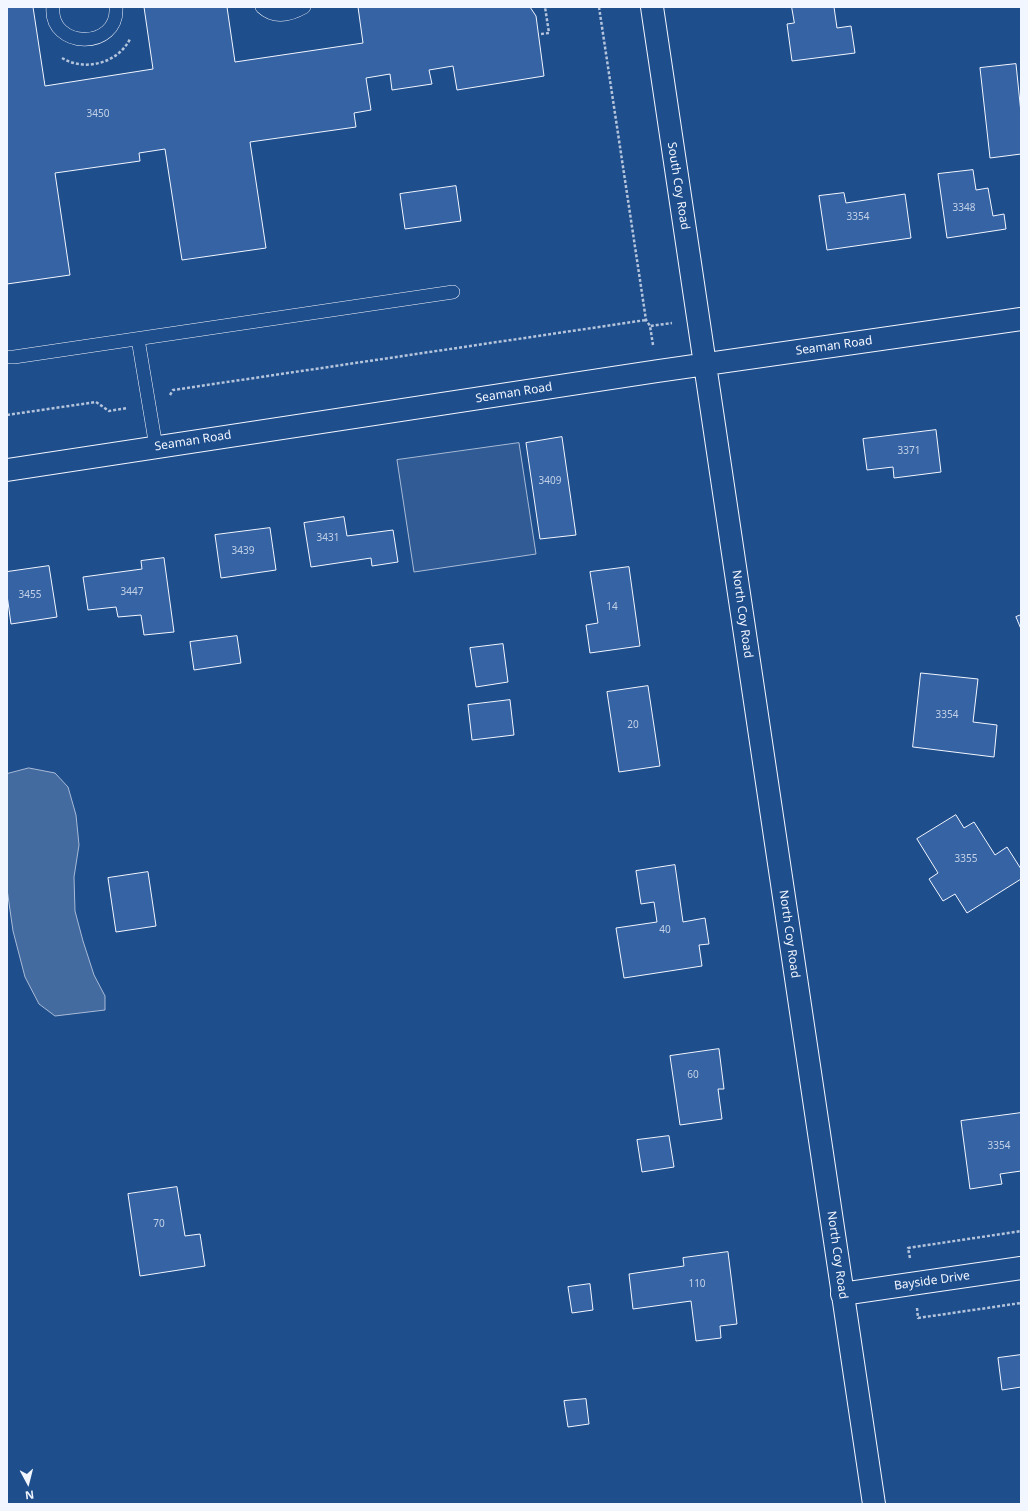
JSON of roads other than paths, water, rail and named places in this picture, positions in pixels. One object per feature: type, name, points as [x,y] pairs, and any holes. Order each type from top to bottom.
[{"type":"street","name":"South Coy Road","points":[[652,7],[705,364]]},
{"type":"street","name":"Seaman Road","points":[[7,470],[705,364],[1021,319]]},
{"type":"street","name":"North Coy Road","points":[[705,364],[874,1504]]},
{"type":"street","name":"Bayside Drive","points":[[842,1294],[1021,1268]]},
{"type":"lane","points":[[53,7],[55,20],[60,29],[78,40],[97,38],[107,32],[113,23],[117,12],[116,7]]},
{"type":"lane","points":[[262,7],[275,14],[286,15],[296,12],[304,7]]},
{"type":"lane","points":[[7,356],[14,357],[452,292]]},
{"type":"lane","points":[[138,339],[156,447]]}]
